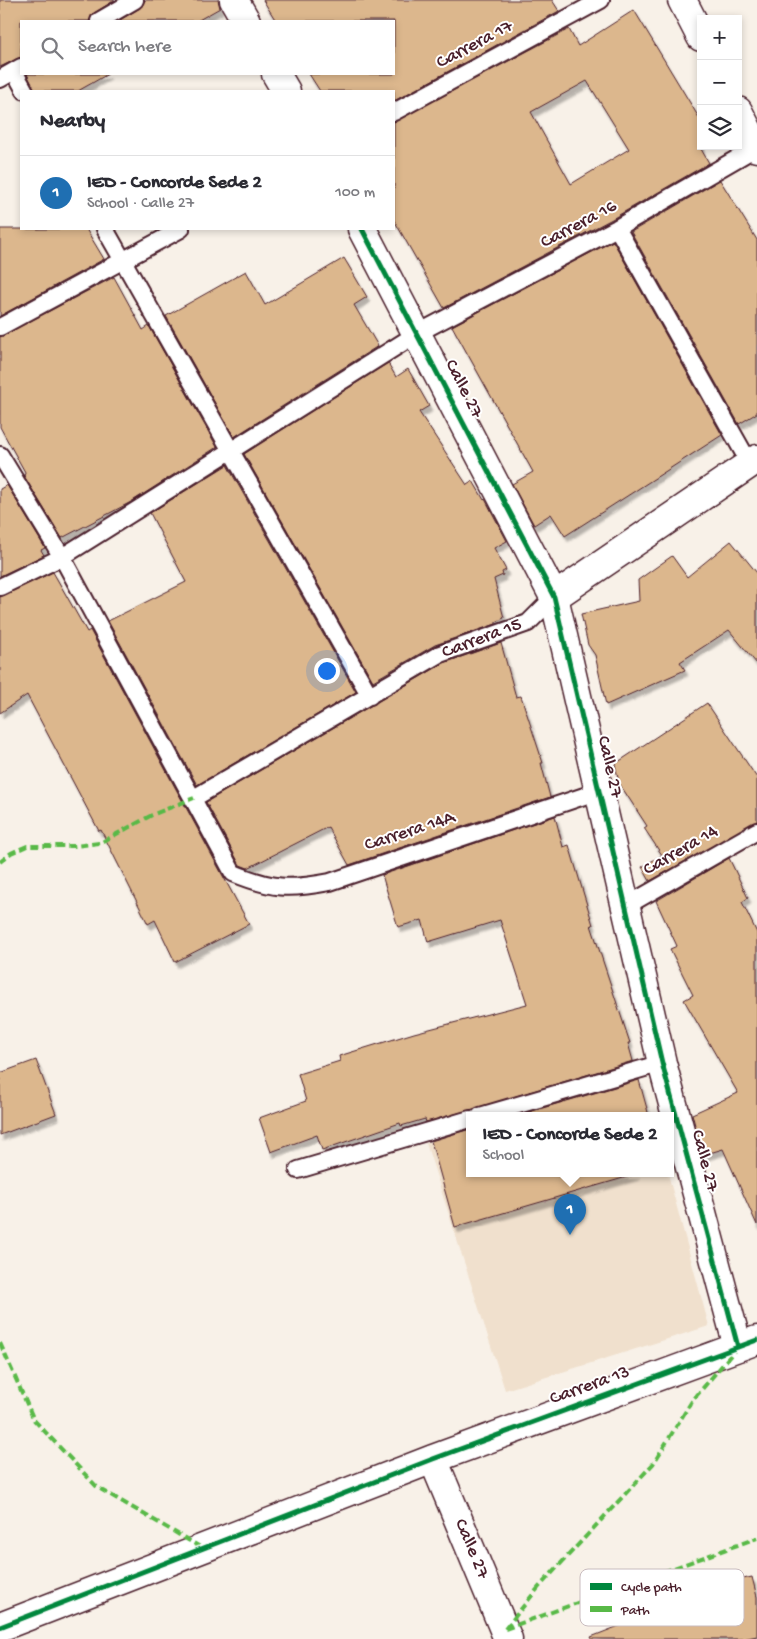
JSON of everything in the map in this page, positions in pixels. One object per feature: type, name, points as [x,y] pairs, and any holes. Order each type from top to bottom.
[{"type":"street","points":[[234,0],[245,20]]},
{"type":"street","points":[[682,0],[697,30]]},
{"type":"street","points":[[277,75],[285,90]]},
{"type":"street","points":[[742,119],[757,147]]},
{"type":"street","name":"Calle 27","points":[[363,230],[554,597],[662,1063],[748,1343]]},
{"type":"street","name":"Carrera 15","points":[[554,597],[753,462]]},
{"type":"street","name":"Carrera 13","points":[[0,1627],[433,1459],[748,1343]]},
{"type":"street","name":"Calle 27","points":[[433,1459],[508,1639]]},
{"type":"lane","points":[[101,20],[135,0]]},
{"type":"lane","name":"Carrera 17","points":[[395,111],[601,0]]},
{"type":"lane","points":[[12,72],[24,90]]},
{"type":"lane","name":"Carrera 16","points":[[0,587],[62,557],[231,453],[418,334],[617,228],[757,147]]},
{"type":"lane","points":[[617,228],[753,462]]},
{"type":"lane","points":[[106,230],[370,696]]},
{"type":"lane","points":[[0,327],[179,230]]},
{"type":"lane","points":[[0,455],[62,557],[194,798]]},
{"type":"lane","name":"Carrera 15","points":[[194,798],[440,654],[528,622],[554,597]]},
{"type":"lane","name":"Carrera 14A","points":[[194,798],[233,873],[276,888],[303,887],[330,882],[599,791]]},
{"type":"lane","name":"Carrera 14","points":[[626,906],[757,831]]},
{"type":"lane","points":[[494,1112],[662,1063]]},
{"type":"lane","points":[[298,1170],[466,1120]]},
{"type":"shaded area","points":[[466,1131],[466,1177],[669,1177],[709,1326],[505,1390],[426,1143]]},
{"type":"building","points":[[0,0],[115,0],[94,13],[90,20],[20,20],[20,57],[0,67]]},
{"type":"building","points":[[145,0],[218,0],[220,8],[199,20],[120,20],[140,8]]},
{"type":"building","points":[[263,0],[552,0],[559,11],[395,100],[395,90],[319,90],[310,75],[395,75],[395,20],[275,20]]},
{"type":"building","points":[[634,10],[697,114],[697,150],[702,150],[709,163],[612,219],[444,308],[395,222],[395,121],[569,29],[578,46]],"holes":[[[587,81],[629,149],[571,184],[531,112]]]},
{"type":"building","points":[[27,75],[106,75],[80,90],[35,90]]},
{"type":"building","points":[[720,180],[757,240],[757,413],[739,424],[631,232]]},
{"type":"building","points":[[0,229],[87,230],[104,259],[0,316]]},
{"type":"building","points":[[613,241],[722,435],[565,536],[551,514],[534,525],[512,484],[533,472],[452,326]]},
{"type":"building","points":[[344,258],[367,297],[354,305],[378,346],[234,437],[166,316],[246,271],[265,305]]},
{"type":"building","points":[[114,277],[143,330],[149,326],[217,447],[131,502],[62,538],[24,476],[25,472],[0,427],[0,337]]},
{"type":"building","points":[[388,363],[396,377],[408,369],[429,406],[419,412],[467,485],[473,481],[485,499],[507,541],[494,548],[506,570],[502,572],[503,575],[494,579],[504,618],[496,622],[496,624],[435,645],[373,681],[244,454]]},
{"type":"building","points":[[227,465],[356,692],[197,785],[108,621],[186,582],[150,513]]},
{"type":"building","points":[[7,485],[45,548],[41,550],[44,555],[0,576],[0,489]]},
{"type":"building","points":[[731,541],[757,573],[757,664],[729,630],[680,662],[685,670],[606,705],[595,655],[588,645],[581,614],[639,601],[638,580],[672,556],[687,577]]},
{"type":"building","points":[[53,572],[87,632],[90,630],[249,924],[175,962],[155,920],[148,924],[101,830],[99,831],[27,695],[0,713],[0,597]]},
{"type":"building","points":[[501,643],[516,697],[521,696],[543,763],[541,763],[550,797],[349,865],[328,827],[248,868],[240,865],[206,802],[444,663]]},
{"type":"building","points":[[707,703],[757,778],[757,821],[650,881],[642,867],[662,855],[644,828],[647,826],[619,783],[615,764]]},
{"type":"building","points":[[555,816],[563,847],[569,845],[593,925],[591,925],[630,1043],[628,1043],[633,1061],[426,1122],[425,1119],[401,1126],[400,1123],[322,1150],[317,1135],[271,1152],[259,1118],[306,1101],[298,1074],[340,1061],[339,1056],[414,1033],[527,1004],[500,920],[428,942],[422,920],[398,927],[382,875]]},
{"type":"building","points":[[729,858],[748,898],[742,902],[757,933],[757,1225],[723,1149],[703,1155],[692,1114],[738,1093],[684,1000],[693,995],[670,949],[677,946],[656,901]]},
{"type":"building","points":[[36,1060],[56,1114],[0,1135],[0,1073]]},
{"type":"building","points":[[639,1080],[648,1112],[529,1112]]},
{"type":"building","points":[[466,1130],[466,1177],[627,1177],[455,1227],[431,1141]]},
{"type":"building","points":[[752,1577],[757,1597],[757,1636],[743,1639],[592,1639],[591,1637],[619,1626],[744,1626],[744,1579]]},
{"type":"marked path","points":[[0,862],[11,853],[27,846],[75,846],[100,843],[152,815],[194,798]]},
{"type":"marked path","points":[[0,1343],[34,1420],[97,1487],[202,1548]]},
{"type":"marked path","points":[[505,1629],[539,1587],[653,1464],[692,1401],[735,1350]]},
{"type":"marked path","points":[[671,1569],[757,1538]]},
{"type":"marked path","points":[[505,1629],[580,1602]]},
{"type":"cycle path","points":[[363,230],[554,597],[662,1063],[738,1347]]},
{"type":"cycle path","points":[[0,1627],[433,1459],[757,1340]]},
{"type":"place","name":"IED - Concorde Sede 2","points":[[570,1235]]}]
